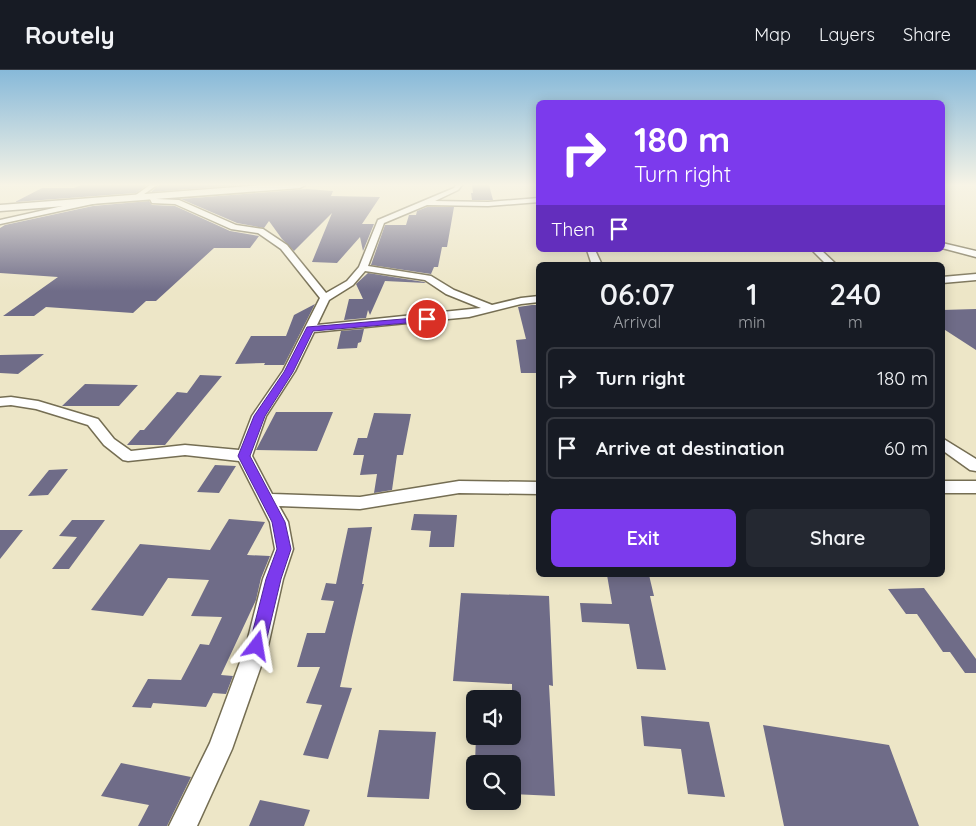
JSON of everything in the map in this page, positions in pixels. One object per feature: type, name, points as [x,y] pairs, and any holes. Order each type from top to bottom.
[{"type":"street","points":[[218,220],[234,227],[260,231],[284,247],[325,298]]},
{"type":"street","points":[[244,456],[259,416],[289,372],[325,298],[350,283],[363,268],[381,222],[385,220]]},
{"type":"street","points":[[945,246],[976,254]]},
{"type":"street","points":[[818,252],[829,262]]},
{"type":"street","points":[[363,268],[428,278],[450,292],[494,309]]},
{"type":"street","points":[[945,280],[976,277]]},
{"type":"street","points":[[310,329],[427,319],[494,309],[518,301],[536,299]]},
{"type":"street","points":[[0,402],[11,401],[38,405],[93,422],[109,442],[128,456],[185,450],[244,456]]},
{"type":"street","points":[[945,445],[976,466]]},
{"type":"street","points":[[183,826],[227,731],[257,646],[273,579],[284,549],[279,522],[244,456]]},
{"type":"street","points":[[269,500],[360,503],[459,487],[536,488]]},
{"type":"street","points":[[945,487],[976,487]]},
{"type":"building","points":[[27,220],[206,220],[230,231],[259,236],[250,248],[214,248],[156,301],[146,301],[133,313],[46,307],[34,316],[3,316],[58,277],[0,273],[0,228],[5,225]]},
{"type":"building","points":[[231,220],[325,220],[294,251],[282,239],[269,221],[264,228]]},
{"type":"building","points":[[329,220],[364,220],[362,224],[374,224],[363,251],[360,237],[337,263],[312,262]]},
{"type":"building","points":[[407,220],[452,220],[447,247],[442,247],[438,267],[434,267],[431,274],[371,265],[385,225],[406,225]]},
{"type":"building","points":[[368,273],[426,283],[385,281],[370,315],[368,310],[366,318],[344,320],[349,299],[363,299],[356,284]]},
{"type":"building","points":[[315,304],[284,365],[264,365],[265,363],[235,364],[251,336],[286,336],[294,315]]},
{"type":"building","points":[[536,305],[536,373],[521,373],[516,340],[526,339],[518,307]]},
{"type":"building","points":[[976,309],[976,350],[945,330],[945,310]]},
{"type":"building","points":[[364,329],[361,342],[358,343],[357,348],[337,349],[341,331]]},
{"type":"building","points":[[44,354],[18,374],[0,373],[0,355]]},
{"type":"building","points":[[200,375],[222,376],[165,445],[127,445],[140,430],[144,430],[177,392],[187,393]]},
{"type":"building","points":[[85,384],[138,385],[119,406],[62,406]]},
{"type":"building","points":[[276,412],[333,412],[317,451],[256,450]]},
{"type":"building","points":[[374,413],[411,414],[403,455],[397,455],[392,490],[374,493],[377,474],[360,475],[364,455],[353,455],[358,438],[367,438]]},
{"type":"building","points":[[215,465],[236,466],[219,493],[197,492]]},
{"type":"building","points":[[68,469],[48,495],[28,496],[49,470]]},
{"type":"building","points":[[414,514],[457,515],[454,547],[429,547],[431,531],[411,530]]},
{"type":"building","points":[[229,519],[265,522],[247,555],[270,556],[261,578],[256,600],[221,675],[233,676],[226,694],[213,693],[206,707],[153,703],[151,708],[132,707],[148,679],[181,680],[200,644],[209,645],[222,617],[191,616],[209,580],[168,578],[143,616],[91,610],[140,544],[210,550]]},
{"type":"building","points":[[72,520],[105,520],[69,569],[52,569],[77,537],[59,536]]},
{"type":"building","points":[[372,527],[362,584],[364,584],[340,687],[352,688],[328,759],[303,755],[322,705],[306,703],[320,667],[297,667],[307,633],[325,633],[334,601],[321,600],[326,583],[336,584],[348,528]]},
{"type":"building","points":[[0,530],[23,530],[0,559]]},
{"type":"building","points":[[607,577],[649,577],[654,596],[650,596],[666,670],[637,669],[629,624],[582,622],[580,603],[612,604]]},
{"type":"building","points":[[924,588],[976,659],[976,673],[965,673],[950,652],[943,652],[917,614],[906,614],[888,589]]},
{"type":"building","points":[[461,593],[549,596],[553,686],[549,685],[555,796],[521,794],[521,755],[475,755],[476,745],[521,745],[521,690],[512,690],[512,684],[453,681]]},
{"type":"building","points":[[641,716],[709,722],[725,797],[688,794],[681,749],[644,746]]},
{"type":"building","points":[[763,725],[889,745],[919,826],[784,826]]},
{"type":"building","points":[[379,730],[436,732],[429,799],[367,797]]},
{"type":"building","points":[[121,763],[191,777],[167,826],[138,826],[149,805],[101,796]]},
{"type":"building","points":[[260,800],[310,810],[304,826],[249,826]]},
{"type":"route","points":[[257,646],[273,579],[284,549],[279,522],[244,456],[259,416],[289,372],[310,329],[427,319]]}]
